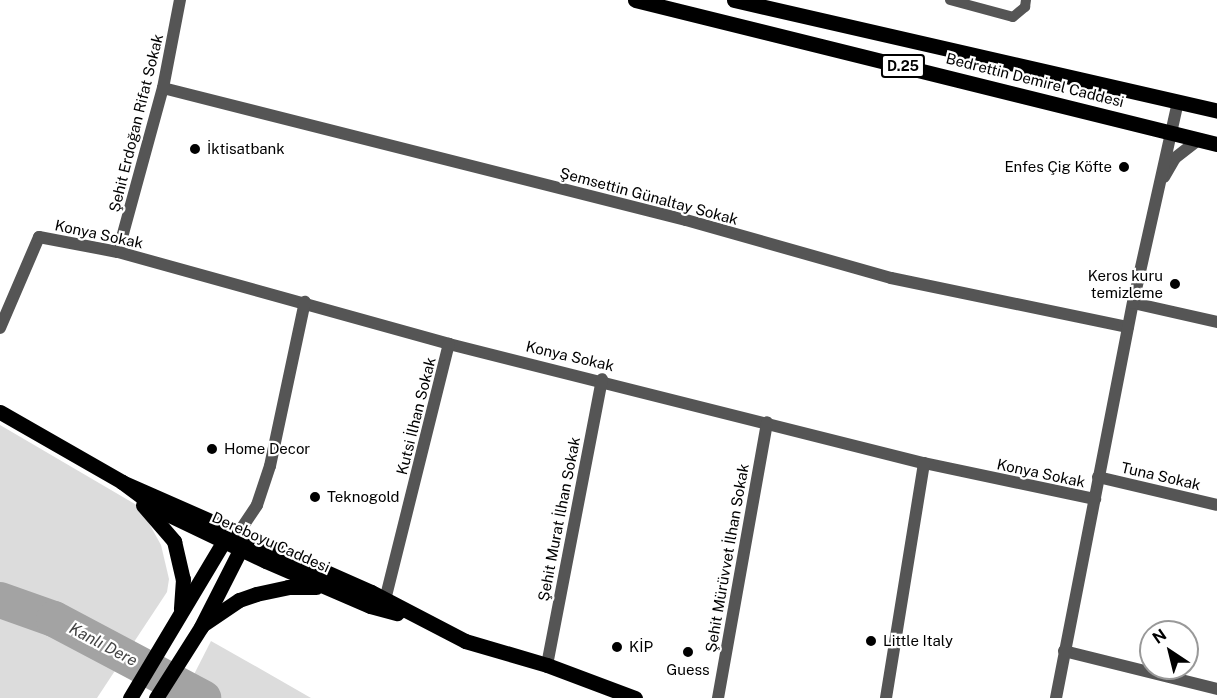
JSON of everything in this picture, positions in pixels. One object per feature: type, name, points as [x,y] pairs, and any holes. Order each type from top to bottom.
[{"type":"main road","name":"Bedrettin Demirel Caddesi","points":[[635,0],[1217,144]]},
{"type":"main road","name":"Bedrettin Demirel Caddesi","points":[[734,0],[1217,111]]},
{"type":"main road","name":"Dereboyu Caddesi","points":[[0,412],[122,482],[239,532],[271,551],[385,600],[414,617],[465,641],[547,665],[635,698]]},
{"type":"main road","name":"Dereboyu Caddesi","points":[[122,482],[161,511],[240,550],[370,606],[414,617]]},
{"type":"main road","points":[[122,482],[174,541],[183,579],[180,615]]},
{"type":"main road","points":[[130,698],[224,541],[239,532],[240,550],[201,627],[156,698]]},
{"type":"main road","points":[[201,627],[239,600],[271,590],[306,586],[337,591]]},
{"type":"street","name":"Şehit Erdoğan Rifat Sokak","points":[[118,252],[163,88],[180,0]]},
{"type":"street","name":"Şemsettin Günaltay Sokak","points":[[163,88],[686,220],[891,278],[1128,327]]},
{"type":"street","points":[[1056,698],[1132,303],[1178,101]]},
{"type":"street","points":[[1155,196],[1175,158],[1199,139]]},
{"type":"street","name":"Konya Sokak","points":[[0,328],[39,237],[118,252],[305,302],[449,344],[602,379],[924,463],[1095,499]]},
{"type":"street","points":[[239,532],[257,505],[270,466],[305,302]]},
{"type":"street","points":[[1132,303],[1217,322]]},
{"type":"street","name":"Kutsi İlhan Sokak","points":[[385,600],[449,344]]},
{"type":"street","name":"Şehit Murat İlhan Sokak","points":[[547,665],[602,379]]},
{"type":"street","name":"Şehit Mürüvvet İlhan Sokak","points":[[717,698],[767,422]]},
{"type":"street","points":[[886,698],[924,463]]},
{"type":"street","name":"Tuna Sokak","points":[[1098,477],[1217,505]]},
{"type":"street","points":[[1064,651],[1217,689]]},
{"type":"lane","points":[[950,0],[1013,17],[1025,7],[1026,0]]},
{"type":"shaded area","points":[[0,425],[140,507],[161,545],[169,579],[167,592],[97,698],[0,698]]},
{"type":"shaded area","points":[[211,641],[264,671],[311,698],[182,698]]},
{"type":"waterway","name":"Kanlı Dere","points":[[0,600],[54,619],[203,698]]},
{"type":"place","name":"İktisatbank","points":[[195,149]]},
{"type":"place","name":"Enfes Çig Köfte","points":[[1124,167]]},
{"type":"place","name":"Keros kuru temizleme","points":[[1175,284]]},
{"type":"place","name":"Home Decor","points":[[212,449]]},
{"type":"place","name":"Teknogold","points":[[315,497]]},
{"type":"place","name":"Little Italy","points":[[871,641]]},
{"type":"place","name":"KİP","points":[[617,647]]},
{"type":"place","name":"Guess","points":[[688,652]]}]
